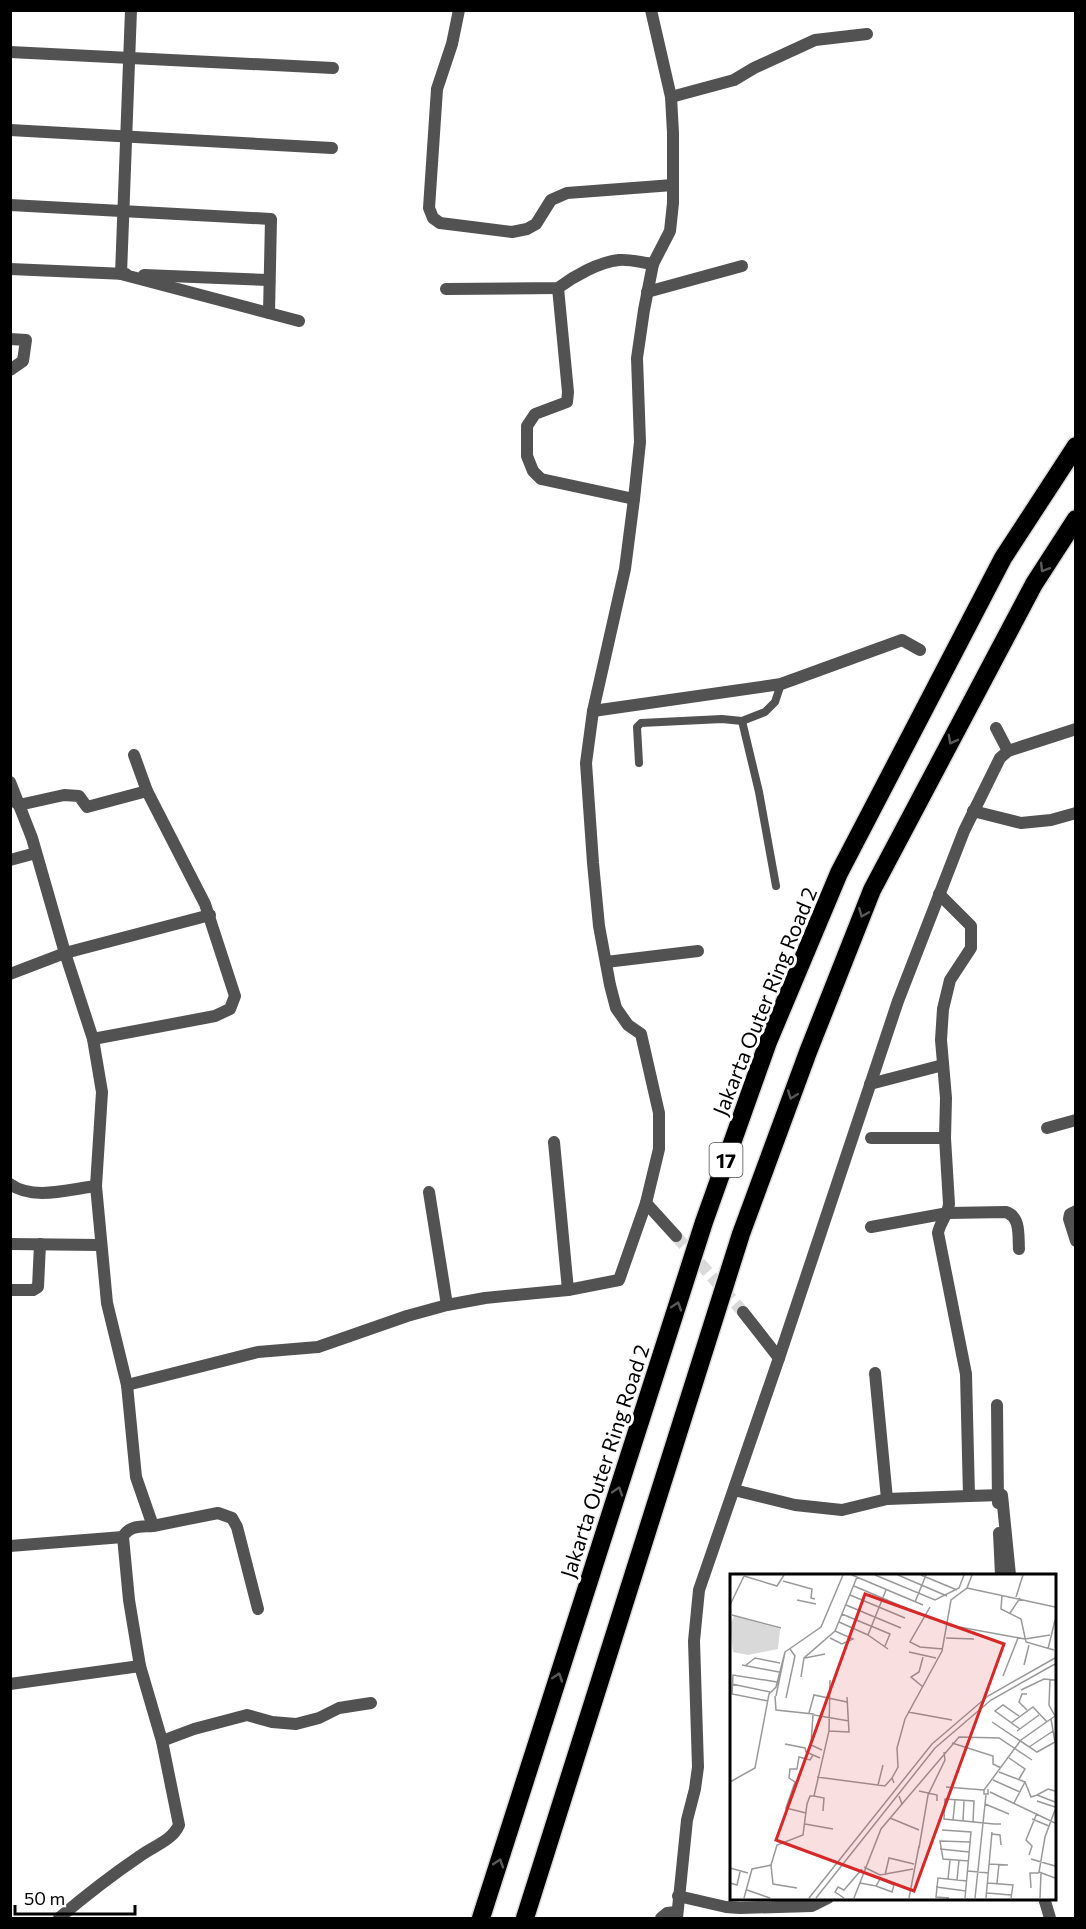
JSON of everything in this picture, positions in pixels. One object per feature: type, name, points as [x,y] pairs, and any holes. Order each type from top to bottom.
[{"type":"highway","name":"Jakarta Outer Ring Road 2","points":[[481,1918],[704,1222],[768,1042],[839,873],[1003,558],[1076,446]]},
{"type":"highway","name":"17","points":[[525,1918],[741,1234],[808,1052],[872,890],[1034,584],[1076,519]]},
{"type":"street","points":[[121,274],[131,10]]},
{"type":"street","points":[[459,10],[452,44],[437,89],[429,208],[433,218],[440,223],[512,232],[528,229],[536,224],[550,200],[567,193],[673,185]]},
{"type":"street","points":[[127,1385],[258,1352],[318,1347],[407,1316],[447,1305],[485,1298],[568,1290],[619,1280],[646,1203],[659,1149],[659,1113],[641,1034],[628,1025],[616,1008],[606,962],[599,926],[586,763],[593,711],[625,569],[634,499],[640,442],[637,358],[653,264],[670,231],[673,203],[671,97],[651,10]]},
{"type":"street","points":[[671,97],[734,80],[764,63],[815,40],[867,34]]},
{"type":"street","points":[[10,52],[333,68]]},
{"type":"street","points":[[10,130],[332,148]]},
{"type":"street","points":[[10,205],[271,219],[269,313]]},
{"type":"street","points":[[446,290],[558,288],[568,280],[600,265],[620,260],[653,264]]},
{"type":"street","points":[[648,292],[742,266]]},
{"type":"street","points":[[10,269],[270,280]]},
{"type":"street","points":[[121,274],[299,321]]},
{"type":"street","points":[[558,288],[567,402],[535,414],[526,426],[527,456],[532,471],[541,479],[634,499]]},
{"type":"street","points":[[10,339],[27,340],[23,361],[10,370]]},
{"type":"street","points":[[593,711],[781,684],[902,640],[920,650]]},
{"type":"street","points":[[996,728],[1008,751]]},
{"type":"street","points":[[661,1918],[667,1913],[676,1915],[687,1820],[698,1767],[694,1641],[699,1590],[779,1359],[894,1011],[973,811],[1000,758],[1008,751],[1076,729]]},
{"type":"street","points":[[93,1039],[215,1016],[230,1009],[235,996],[210,915],[147,791],[134,755]]},
{"type":"street","points":[[10,782],[15,802],[36,853],[93,1039],[102,1092],[96,1186],[107,1303],[127,1385],[136,1477],[153,1526]]},
{"type":"street","points":[[15,802],[63,795],[79,796],[87,807],[147,791]]},
{"type":"street","points":[[973,811],[1021,823],[1051,820],[1076,813]]},
{"type":"street","points":[[10,860],[36,853]]},
{"type":"street","points":[[939,894],[971,926],[971,948],[950,980],[943,1009],[941,1040],[946,1098],[948,1214],[939,1225],[938,1233],[966,1374],[969,1496]]},
{"type":"street","points":[[10,974],[65,953],[210,915]]},
{"type":"street","points":[[606,962],[698,951]]},
{"type":"street","points":[[870,1084],[943,1065]]},
{"type":"street","points":[[1047,1128],[1076,1120]]},
{"type":"street","points":[[871,1138],[945,1138]]},
{"type":"street","points":[[554,1142],[568,1290]]},
{"type":"street","points":[[10,1184],[19,1191],[30,1193],[96,1186]]},
{"type":"street","points":[[429,1192],[447,1305]]},
{"type":"street","points":[[646,1203],[676,1236]]},
{"type":"street","points":[[1076,1211],[1070,1214],[1069,1219],[1076,1242]]},
{"type":"street","points":[[871,1227],[948,1214],[1006,1212],[1012,1214],[1017,1228],[1019,1249]]},
{"type":"street","points":[[10,1244],[100,1245]]},
{"type":"street","points":[[10,1290],[33,1290],[38,1287],[40,1244]]},
{"type":"street","points":[[742,1312],[779,1359]]},
{"type":"street","points":[[875,1373],[886,1499]]},
{"type":"street","points":[[1001,1574],[997,1406],[1002,1495],[1010,1574]]},
{"type":"street","points":[[734,1490],[795,1505],[842,1510],[886,1499],[1002,1495]]},
{"type":"street","points":[[59,1918],[140,1855],[170,1837],[179,1825],[162,1741],[140,1666],[129,1600],[123,1537],[126,1531],[218,1513],[232,1518],[237,1527],[258,1609]]},
{"type":"street","points":[[10,1546],[123,1537]]},
{"type":"street","points":[[10,1684],[140,1666]]},
{"type":"street","points":[[162,1741],[195,1729],[247,1715],[272,1722],[296,1724],[319,1718],[339,1707],[370,1703]]},
{"type":"street","points":[[678,1896],[740,1908],[812,1906],[826,1899]]},
{"type":"street","points":[[1044,1899],[1050,1918]]},
{"type":"lane","points":[[639,763],[637,728],[641,723],[722,719],[742,721],[765,711],[775,702],[781,684]]},
{"type":"lane","points":[[742,721],[759,792],[776,886]]},
{"type":"tunnel","points":[[676,1236],[743,1312]]}]
